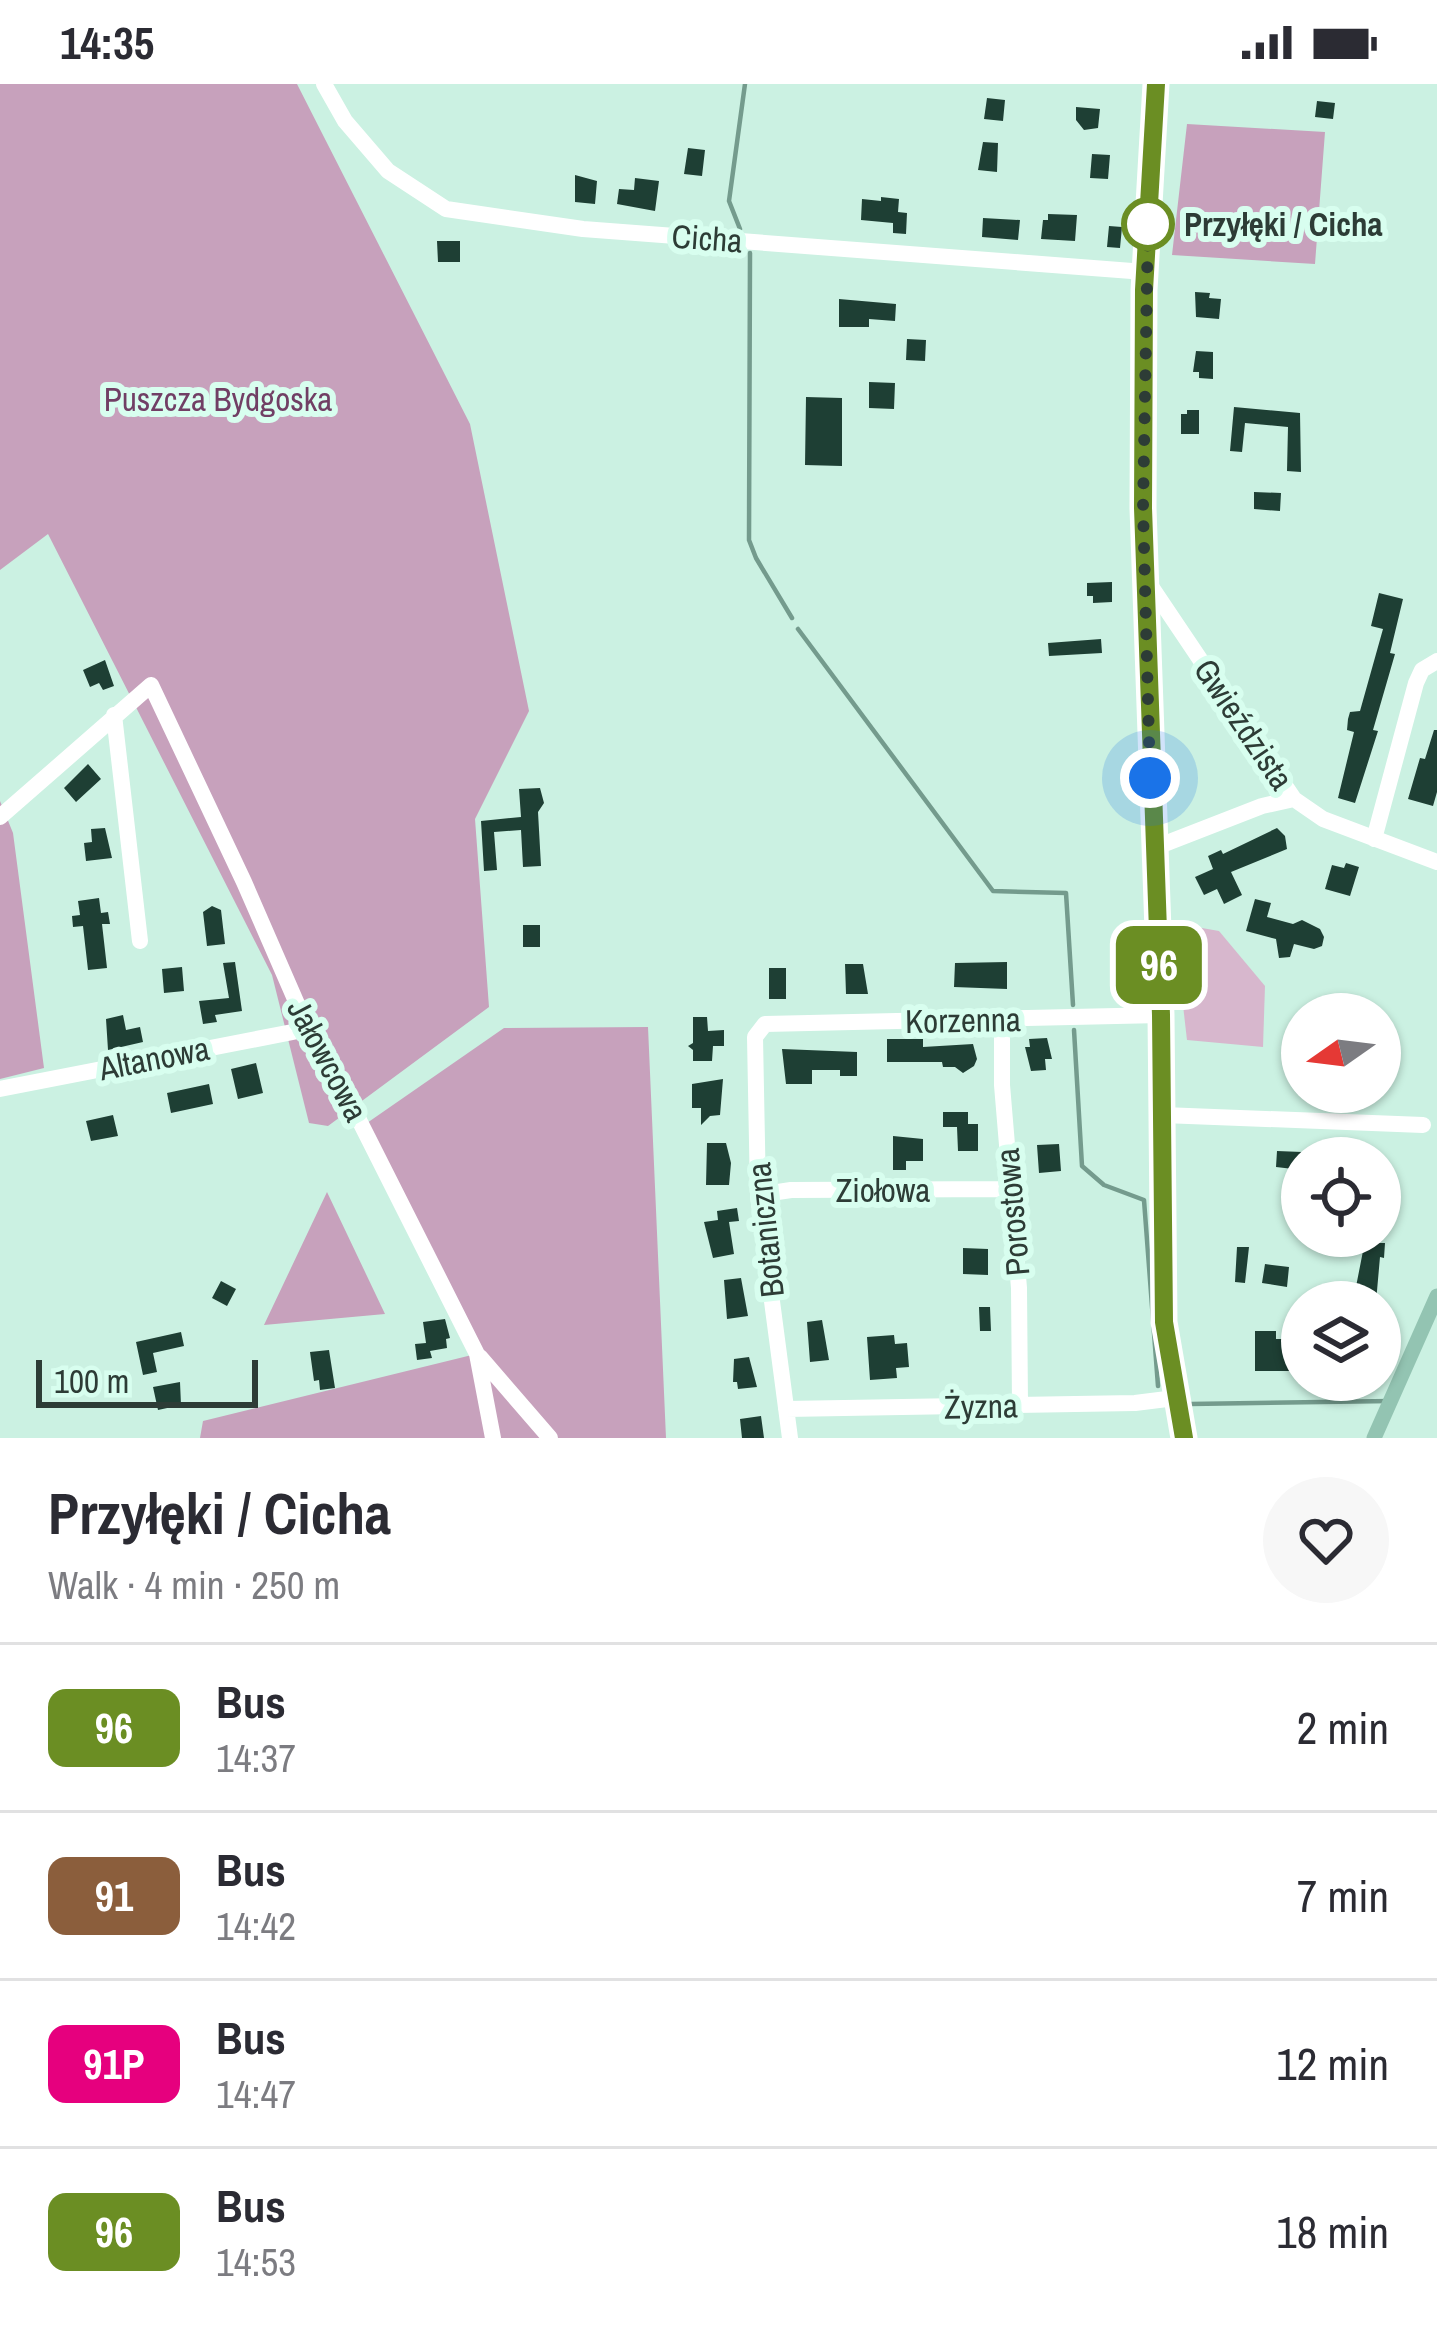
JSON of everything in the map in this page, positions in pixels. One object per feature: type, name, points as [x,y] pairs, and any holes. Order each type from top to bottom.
[{"type":"street","name":"Cicha","points":[[324,84],[345,121],[388,171],[446,208],[583,229],[1145,272]]},
{"type":"street","points":[[1156,84],[1145,272],[1145,578],[1161,1015],[1164,1322],[1184,1438]]},
{"type":"street","name":"Gwieździsta","points":[[1145,578],[1294,799],[1323,819],[1437,862]]},
{"type":"street","points":[[1374,839],[1416,683],[1421,670],[1437,661]]},
{"type":"street","name":"Jałowcowa","points":[[114,716],[151,686],[308,1029],[477,1354],[494,1438]]},
{"type":"street","points":[[0,817],[114,716]]},
{"type":"street","points":[[114,716],[140,940]]},
{"type":"street","points":[[1154,848],[1262,806],[1294,799]]},
{"type":"street","name":"Korzenna","points":[[765,1024],[1161,1015]]},
{"type":"street","name":"Porostowa","points":[[1002,1019],[1020,1405]]},
{"type":"street","name":"Botaniczna","points":[[765,1024],[755,1037],[758,1195],[790,1438]]},
{"type":"street","name":"Altanowa","points":[[0,1089],[308,1029]]},
{"type":"street","points":[[1163,1115],[1423,1124]]},
{"type":"street","name":"Ziołowa","points":[[758,1195],[791,1190],[1009,1189]]},
{"type":"street","points":[[477,1354],[550,1438]]},
{"type":"street","name":"Żyzna","points":[[786,1409],[1135,1403],[1175,1398]]},
{"type":"shaded area","points":[[1174,927],[1219,931],[1265,986],[1263,1047],[1187,1040]]},
{"type":"green space","name":"Puszcza Bydgoska","points":[[0,84],[297,84],[470,424],[529,711],[475,819],[489,1007],[328,1126],[309,1123],[272,975],[48,534],[0,570]]},
{"type":"green space","points":[[1187,124],[1325,132],[1315,264],[1172,255]]},
{"type":"green space","points":[[0,801],[13,833],[44,1068],[0,1079]]},
{"type":"green space","points":[[648,1027],[666,1438],[200,1438],[203,1421],[476,1354],[367,1123],[504,1028]]},
{"type":"green space","points":[[327,1192],[385,1314],[264,1325]]},
{"type":"building","points":[[987,98],[1005,100],[1003,121],[984,119]]},
{"type":"building","points":[[1317,101],[1335,103],[1333,119],[1315,117]]},
{"type":"building","points":[[1076,107],[1100,109],[1098,128],[1084,130],[1076,120]]},
{"type":"building","points":[[983,142],[998,143],[997,172],[978,170]]},
{"type":"building","points":[[688,148],[705,150],[702,176],[684,174]]},
{"type":"building","points":[[1092,154],[1110,155],[1108,179],[1090,178]]},
{"type":"building","points":[[575,175],[597,181],[595,204],[575,202]]},
{"type":"building","points":[[635,178],[659,181],[655,211],[617,204],[619,189],[634,190]]},
{"type":"building","points":[[881,197],[899,199],[898,212],[907,213],[906,234],[893,233],[893,223],[861,220],[862,199],[881,201]]},
{"type":"building","points":[[1048,214],[1077,215],[1075,241],[1041,239]]},
{"type":"building","points":[[983,218],[1020,220],[1018,240],[982,237]]},
{"type":"building","points":[[1109,226],[1122,227],[1120,248],[1107,247]]},
{"type":"building","points":[[437,241],[460,241],[460,262],[438,262]]},
{"type":"building","points":[[1195,292],[1221,299],[1219,319],[1196,317]]},
{"type":"building","points":[[839,299],[896,304],[895,321],[869,319],[869,327],[839,327]]},
{"type":"building","points":[[907,339],[926,340],[925,361],[906,360]]},
{"type":"building","points":[[1196,351],[1213,352],[1213,379],[1199,378],[1199,372],[1193,372]]},
{"type":"building","points":[[869,382],[895,383],[894,409],[869,408]]},
{"type":"building","points":[[806,397],[842,398],[842,466],[805,465]]},
{"type":"building","points":[[1234,407],[1300,413],[1301,472],[1287,471],[1288,427],[1245,423],[1242,452],[1230,451]]},
{"type":"building","points":[[1199,410],[1199,434],[1181,434],[1181,414]]},
{"type":"building","points":[[1254,492],[1281,493],[1280,511],[1254,509]]},
{"type":"building","points":[[1112,582],[1112,602],[1093,603],[1093,596],[1087,596],[1087,583]]},
{"type":"building","points":[[1379,593],[1403,599],[1390,653],[1395,654],[1373,730],[1378,731],[1355,803],[1338,798],[1354,732],[1347,730],[1348,719],[1350,712],[1360,711],[1383,629],[1371,626]]},
{"type":"building","points":[[1101,639],[1102,653],[1049,656],[1048,643]]},
{"type":"building","points":[[105,660],[114,686],[103,690],[99,683],[90,687],[83,670]]},
{"type":"building","points":[[1434,730],[1437,792],[1433,806],[1408,799]]},
{"type":"building","points":[[88,764],[101,779],[76,802],[64,788]]},
{"type":"building","points":[[540,788],[544,803],[538,812],[541,866],[523,867],[521,830],[494,832],[497,870],[484,871],[481,821],[521,817],[519,789]]},
{"type":"building","points":[[105,828],[112,858],[86,861],[84,843],[92,842],[91,829]]},
{"type":"building","points":[[1277,828],[1285,836],[1287,849],[1231,872],[1242,895],[1224,904],[1217,889],[1204,895],[1195,877],[1213,869],[1208,856],[1221,850],[1223,854]]},
{"type":"building","points":[[1346,863],[1359,867],[1350,896],[1325,889],[1332,865],[1344,868]]},
{"type":"building","points":[[99,898],[101,913],[108,912],[110,924],[102,924],[107,968],[88,970],[83,926],[73,927],[72,916],[80,915],[78,901]]},
{"type":"building","points":[[1255,899],[1271,903],[1267,917],[1293,924],[1302,920],[1320,929],[1322,946],[1294,944],[1290,957],[1279,958],[1276,939],[1246,931]]},
{"type":"building","points":[[212,906],[221,910],[225,944],[207,946],[203,912]]},
{"type":"building","points":[[523,925],[540,925],[540,947],[523,947]]},
{"type":"building","points":[[235,962],[242,1011],[215,1015],[217,1022],[203,1024],[199,1001],[229,998],[223,963]]},
{"type":"building","points":[[1007,962],[1007,989],[954,987],[955,963]]},
{"type":"building","points":[[845,964],[863,964],[868,994],[846,994]]},
{"type":"building","points":[[182,967],[184,991],[164,993],[162,969]]},
{"type":"building","points":[[769,968],[786,968],[786,999],[769,999]]},
{"type":"building","points":[[123,1015],[126,1030],[140,1027],[143,1042],[108,1050],[106,1019]]},
{"type":"building","points":[[693,1017],[707,1017],[708,1031],[724,1030],[724,1046],[713,1046],[712,1061],[693,1061],[688,1046],[693,1043]]},
{"type":"building","points":[[1047,1038],[1052,1059],[1045,1059],[1046,1070],[1031,1071],[1025,1047],[1030,1047],[1029,1039]]},
{"type":"building","points":[[887,1039],[923,1039],[923,1047],[973,1044],[977,1059],[963,1073],[943,1067],[942,1062],[887,1062]]},
{"type":"building","points":[[782,1049],[857,1052],[857,1076],[840,1076],[840,1070],[812,1070],[812,1084],[786,1084]]},
{"type":"building","points":[[256,1063],[263,1093],[238,1099],[231,1069]]},
{"type":"building","points":[[723,1079],[720,1115],[710,1116],[701,1125],[701,1108],[692,1108],[692,1084]]},
{"type":"building","points":[[209,1084],[213,1104],[171,1113],[167,1093]]},
{"type":"building","points":[[943,1112],[968,1112],[968,1124],[978,1124],[978,1151],[958,1151],[957,1127],[943,1127]]},
{"type":"building","points":[[113,1115],[118,1136],[91,1141],[86,1121]]},
{"type":"building","points":[[893,1136],[923,1139],[923,1161],[906,1161],[906,1170],[893,1170]]},
{"type":"building","points":[[707,1143],[726,1143],[729,1185],[706,1185]]},
{"type":"building","points":[[1059,1144],[1061,1171],[1039,1173],[1037,1145]]},
{"type":"building","points":[[737,1208],[739,1221],[729,1222],[734,1254],[713,1258],[704,1222],[718,1220],[717,1211]]},
{"type":"building","points":[[1237,1247],[1249,1247],[1245,1283],[1235,1282]]},
{"type":"building","points":[[963,1248],[988,1249],[988,1275],[963,1274]]},
{"type":"building","points":[[1362,1257],[1380,1257],[1378,1281],[1357,1281]]},
{"type":"building","points":[[1265,1264],[1289,1267],[1288,1281],[1281,1281],[1281,1286],[1262,1283]]},
{"type":"building","points":[[741,1278],[748,1316],[727,1319],[724,1280]]},
{"type":"building","points":[[221,1281],[236,1289],[227,1306],[212,1298]]},
{"type":"building","points":[[979,1307],[990,1307],[991,1331],[980,1331]]},
{"type":"building","points":[[445,1319],[450,1338],[447,1348],[430,1351],[432,1358],[417,1360],[415,1344],[426,1343],[423,1322]]},
{"type":"building","points":[[822,1320],[829,1360],[810,1362],[807,1322]]},
{"type":"building","points":[[1255,1331],[1276,1331],[1276,1339],[1281,1339],[1281,1371],[1255,1371]]},
{"type":"building","points":[[181,1332],[184,1346],[153,1353],[157,1372],[143,1375],[136,1342]]},
{"type":"building","points":[[894,1335],[895,1344],[907,1343],[909,1367],[896,1368],[897,1378],[870,1380],[867,1337]]},
{"type":"building","points":[[329,1350],[335,1388],[320,1390],[310,1352]]},
{"type":"building","points":[[749,1357],[757,1387],[738,1389],[733,1382],[734,1359]]},
{"type":"building","points":[[180,1382],[181,1405],[158,1410],[153,1387]]},
{"type":"building","points":[[761,1416],[764,1438],[742,1438],[740,1419]]},
{"type":"waterway","points":[[740,229],[729,201],[745,84]]},
{"type":"waterway","points":[[750,253],[749,540],[792,618]]},
{"type":"waterway","points":[[798,629],[993,891],[1066,893],[1073,1005]]},
{"type":"waterway","points":[[1074,1030],[1082,1166],[1104,1185],[1144,1200],[1158,1386]]},
{"type":"waterway","points":[[1374,1438],[1437,1296]]},
{"type":"waterway","points":[[1190,1404],[1391,1401]]},
{"type":"bus line","name":"96","points":[[1156,84],[1144,290],[1143,508],[1161,1015],[1164,1322],[1184,1438]]},
{"type":"place","name":"Przyłęki / Cicha","points":[[1148,224]]},
{"type":"route","points":[[1148,224],[1143,508],[1150,778]]}]
